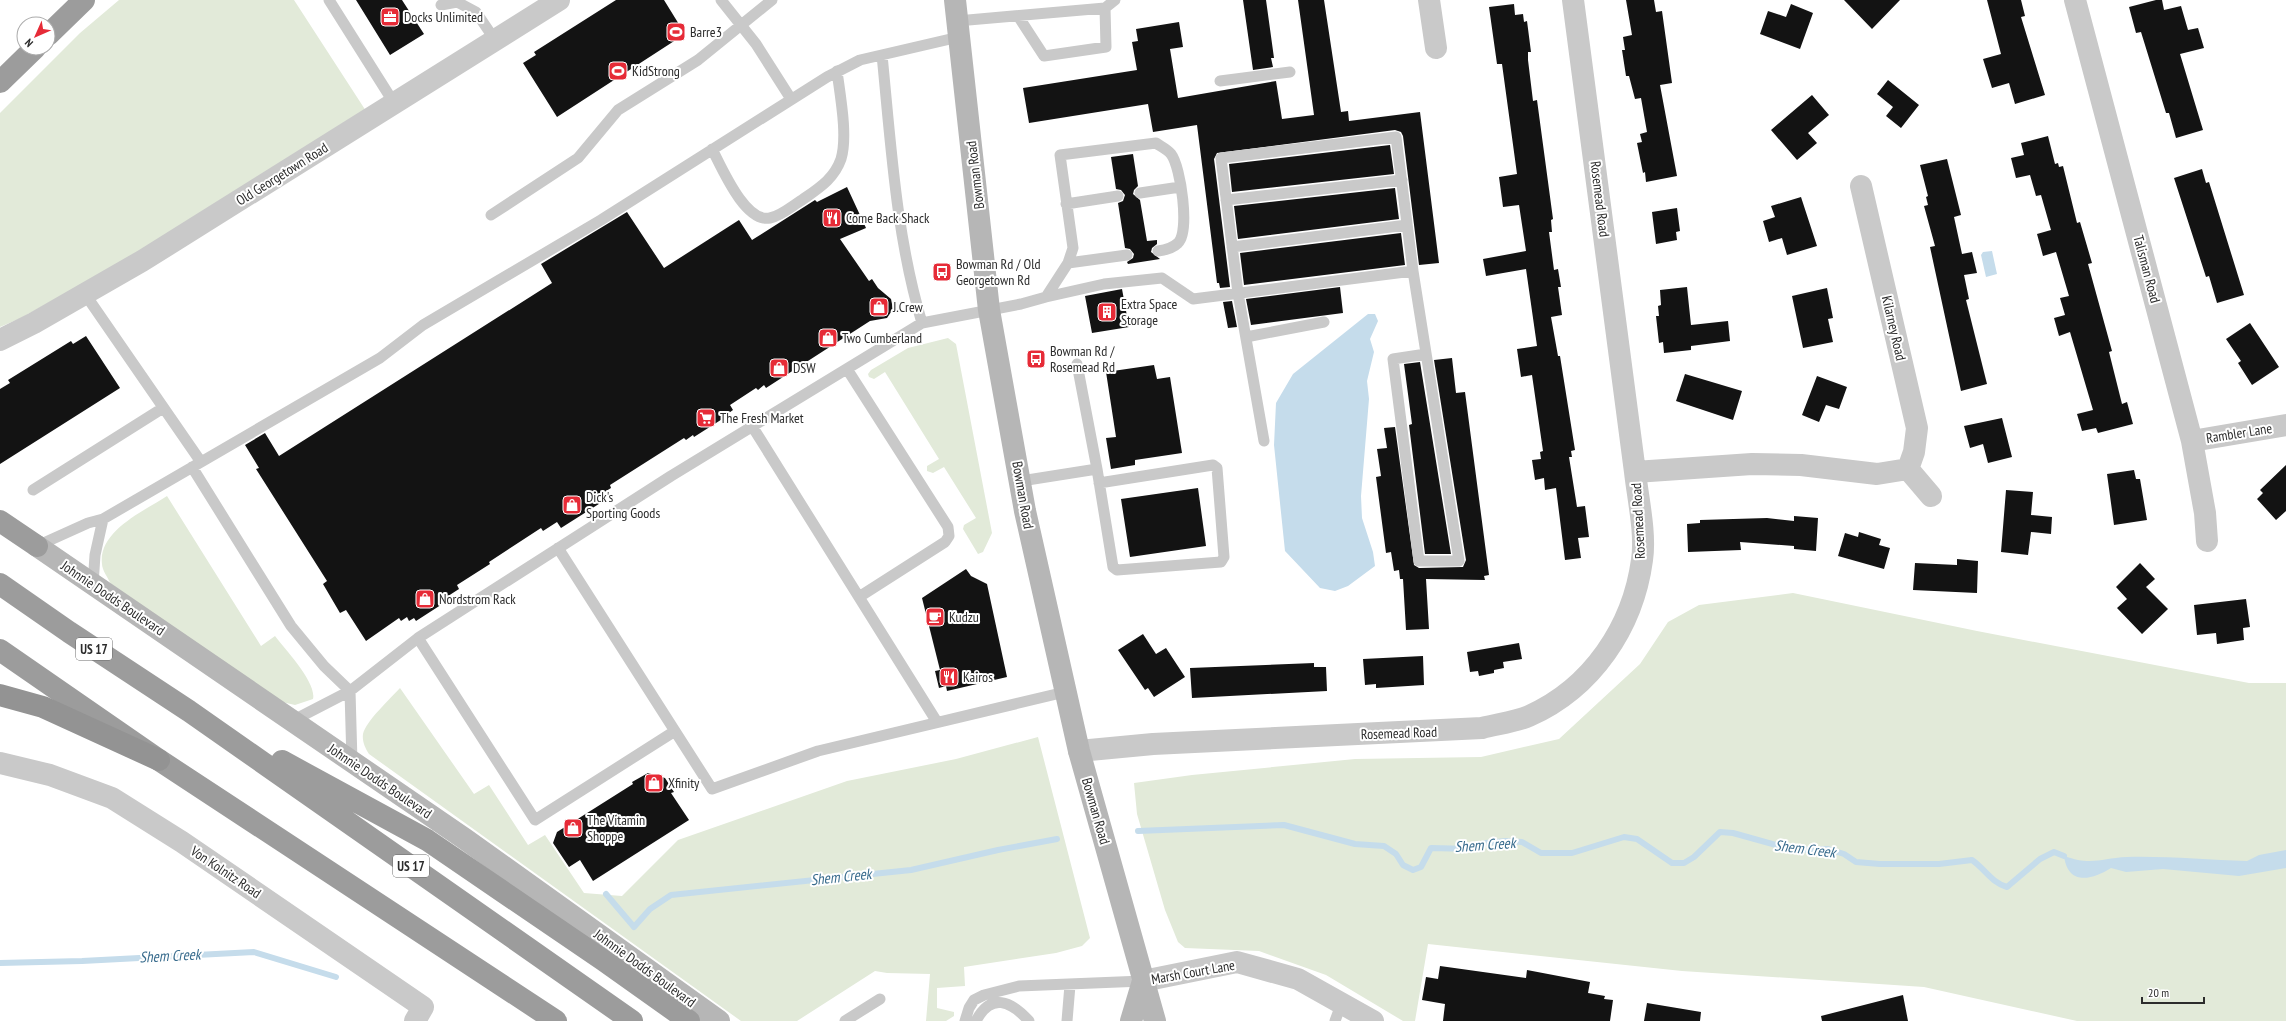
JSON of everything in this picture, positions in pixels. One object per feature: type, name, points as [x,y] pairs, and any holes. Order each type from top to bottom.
[{"type":"highway","points":[[56,27],[84,0]]},
{"type":"highway","points":[[0,82],[27,56]]},
{"type":"highway","points":[[0,521],[37,546]]},
{"type":"highway","name":"US 17","points":[[0,584],[189,712],[632,1021]]},
{"type":"highway","points":[[0,650],[159,760],[544,1015],[556,1021]]},
{"type":"highway","points":[[0,695],[44,707],[159,760]]},
{"type":"highway","points":[[189,712],[427,840],[603,960],[689,1021]]},
{"type":"main road","name":"Bowman Road","points":[[955,0],[989,310],[1025,510],[1064,692],[1079,751],[1143,981],[1156,1021]]},
{"type":"main road","name":"Johnnie Dodds Boulevard","points":[[37,546],[465,839],[720,1021]]},
{"type":"main road","points":[[1130,1021],[1143,981]]},
{"type":"street","name":"Old Georgetown Road","points":[[0,340],[34,323],[149,257],[559,0]]},
{"type":"street","points":[[1428,0],[1436,48]]},
{"type":"street","name":"Rosemead Road","points":[[1079,751],[1153,744],[1482,728],[1529,716],[1558,700],[1589,675],[1613,644],[1624,624],[1633,600],[1642,560],[1635,472],[1574,0]]},
{"type":"street","name":"Talisman Road","points":[[2075,0],[2192,441],[2205,513],[2207,541]]},
{"type":"street","name":"Kilarney Road","points":[[1861,186],[1917,428],[1914,452],[1908,469]]},
{"type":"street","name":"Rambler Lane","points":[[2192,441],[2286,426]]},
{"type":"street","points":[[1635,472],[1752,464],[1801,465],[1876,474],[1908,469],[1931,496]]},
{"type":"street","name":"Von Kolnitz Road","points":[[0,763],[50,775],[112,798],[188,847],[423,1007],[415,1021]]},
{"type":"street","name":"Marsh Court Lane","points":[[1143,981],[1237,962],[1298,979],[1339,1012],[1373,1021]]},
{"type":"lane","points":[[329,0],[394,103]]},
{"type":"lane","points":[[722,0],[756,44],[791,99]]},
{"type":"lane","points":[[491,215],[578,158],[618,110],[698,60],[726,39],[741,24],[772,0]]},
{"type":"lane","points":[[37,546],[88,522],[103,519],[374,362],[424,325],[601,220],[837,71],[860,60],[882,55],[958,29],[1018,16],[1105,8],[1116,0]]},
{"type":"lane","points":[[441,5],[457,2],[476,12],[495,40]]},
{"type":"lane","points":[[1018,16],[1044,56],[1106,47],[1105,8]]},
{"type":"lane","points":[[882,55],[906,267],[922,323]]},
{"type":"lane","points":[[712,150],[740,201],[756,215],[769,218],[780,214],[824,185],[835,173],[841,158],[843,136],[837,71]]},
{"type":"lane","points":[[1220,81],[1290,72]]},
{"type":"lane","points":[[1264,441],[1238,293],[1221,158],[1396,136],[1413,271],[1460,561],[1419,561],[1393,360],[1426,354]]},
{"type":"lane","points":[[1046,297],[1068,263],[1073,248],[1060,155],[1156,143],[1170,153],[1179,174],[1185,231],[1179,243],[1167,250],[1158,251]]},
{"type":"lane","points":[[1226,200],[1402,180]]},
{"type":"lane","points":[[1140,193],[1180,187]]},
{"type":"lane","points":[[1066,204],[1118,196]]},
{"type":"lane","points":[[1232,247],[1407,225]]},
{"type":"lane","points":[[1068,263],[1127,255]]},
{"type":"lane","points":[[292,721],[350,692],[418,638],[752,426],[922,323],[1021,304],[1104,284],[1162,278],[1193,299],[1413,271]]},
{"type":"lane","points":[[85,294],[163,408],[291,626],[324,666],[350,692],[352,762]]},
{"type":"lane","points":[[1246,337],[1324,322]]},
{"type":"lane","points":[[1077,364],[1097,469],[1099,483],[1113,567],[1117,570],[1221,562],[1224,557],[1217,468],[1213,465],[1099,483]]},
{"type":"lane","points":[[847,369],[948,527],[950,536],[945,542],[859,597]]},
{"type":"lane","points":[[33,490],[163,408]]},
{"type":"lane","points":[[752,426],[937,722]]},
{"type":"lane","points":[[1021,482],[1097,469]]},
{"type":"lane","points":[[93,585],[95,555],[103,519]]},
{"type":"lane","points":[[558,548],[712,789],[818,751],[1064,692]]},
{"type":"lane","points":[[418,638],[535,820],[675,731]]},
{"type":"lane","points":[[965,1021],[969,1008],[974,1000],[984,994],[1019,986],[1143,981]]},
{"type":"lane","points":[[1067,1021],[1070,985]]},
{"type":"lane","points":[[845,1021],[880,999]]},
{"type":"lane","points":[[976,1021],[981,1012],[990,1004],[1001,1002],[1016,1007],[1029,1021]]},
{"type":"green space","points":[[119,0],[294,0],[366,111],[145,249],[21,318],[0,327],[0,113],[80,33]]},
{"type":"green space","points":[[948,338],[956,344],[992,533],[983,552],[978,554],[963,529],[964,525],[976,518],[944,467],[933,473],[927,471],[927,466],[939,459],[885,372],[874,379],[869,377],[868,374],[871,370],[908,348]]},
{"type":"green space","points":[[167,496],[261,646],[275,636],[305,675],[313,692],[313,699],[295,705],[282,702],[111,584],[102,566],[103,552],[107,542],[124,523]]},
{"type":"green space","points":[[1793,593],[1977,631],[2249,683],[2286,683],[2286,1021],[2077,1021],[1924,987],[1682,971],[1428,944],[1415,1021],[1403,1021],[1326,975],[1259,951],[1185,948],[1178,942],[1165,910],[1137,814],[1134,783],[1192,775],[1355,759],[1481,757],[1559,739],[1640,664],[1668,622],[1699,605]]},
{"type":"green space","points":[[400,688],[474,794],[489,785],[528,845],[545,835],[584,893],[622,896],[678,840],[847,781],[956,759],[1038,737],[1090,938],[1082,946],[1056,953],[964,967],[965,986],[937,988],[937,1008],[954,1012],[954,1016],[946,1021],[926,1021],[930,974],[887,973],[875,971],[797,1021],[741,1021],[369,754],[363,739],[365,729],[374,716]]},
{"type":"water","points":[[1992,251],[1997,274],[1986,277],[1981,255],[1983,252]]},
{"type":"water","points":[[1368,314],[1375,314],[1378,321],[1370,339],[1374,352],[1367,381],[1369,399],[1361,496],[1362,518],[1373,552],[1375,566],[1348,586],[1335,591],[1320,588],[1285,551],[1274,445],[1276,403],[1293,374]]},
{"type":"water","points":[[2286,850],[2286,868],[2239,876],[2163,869],[2126,872],[2111,868],[2096,875],[2082,878],[2070,872],[2066,866],[2064,856],[2082,861],[2142,857],[2247,861],[2259,855]]},
{"type":"building","name":"Docks Unlimited","points":[[356,0],[402,0],[424,34],[390,55]]},
{"type":"building","points":[[616,0],[664,0],[685,34],[557,117],[523,63],[536,55],[534,52]]},
{"type":"building","points":[[1243,0],[1266,0],[1274,58],[1271,58],[1273,67],[1253,70]]},
{"type":"building","points":[[1298,0],[1324,0],[1341,112],[1348,111],[1349,121],[1420,112],[1439,263],[1419,265],[1403,136],[1401,132],[1395,130],[1217,153],[1214,159],[1230,287],[1220,288],[1219,283],[1217,283],[1197,125],[1153,132],[1148,104],[1029,123],[1023,88],[1137,70],[1132,42],[1138,41],[1136,29],[1179,22],[1183,47],[1170,49],[1178,98],[1276,81],[1282,119],[1314,115]]},
{"type":"building","points":[[1626,0],[1654,0],[1656,12],[1662,11],[1672,83],[1660,85],[1677,176],[1646,182],[1645,172],[1643,173],[1637,143],[1642,142],[1640,134],[1647,132],[1641,98],[1635,99],[1629,76],[1626,76],[1622,50],[1625,50],[1623,37],[1632,35]]},
{"type":"building","points":[[1844,0],[1900,0],[1872,29]]},
{"type":"building","points":[[1987,0],[2021,0],[2025,16],[2021,17],[2045,95],[2015,104],[2009,83],[1992,88],[1983,59],[2001,54]]},
{"type":"building","points":[[2156,0],[2162,0],[2164,10],[2181,6],[2188,30],[2198,28],[2204,48],[2180,54],[2203,130],[2176,138],[2169,113],[2166,113],[2141,32],[2136,33],[2129,7]]},
{"type":"building","points":[[1514,4],[1515,15],[1523,14],[1524,22],[1527,21],[1531,52],[1528,52],[1528,60],[1533,101],[1537,100],[1553,219],[1551,220],[1552,232],[1549,232],[1554,270],[1558,269],[1561,287],[1558,287],[1562,315],[1551,317],[1558,356],[1560,356],[1575,450],[1571,451],[1572,457],[1569,457],[1577,507],[1585,506],[1589,537],[1578,538],[1581,558],[1565,560],[1556,488],[1545,490],[1544,478],[1535,480],[1532,460],[1541,459],[1540,452],[1543,451],[1532,375],[1521,377],[1517,349],[1537,346],[1526,269],[1486,276],[1483,259],[1526,251],[1519,205],[1503,207],[1499,177],[1517,174],[1502,64],[1497,64],[1489,7]]},
{"type":"building","points":[[1791,4],[1813,13],[1800,49],[1760,34],[1768,11],[1786,17]]},
{"type":"building","points":[[1888,80],[1919,105],[1901,128],[1886,116],[1893,107],[1877,94]]},
{"type":"building","points":[[1812,95],[1829,115],[1808,133],[1817,143],[1797,160],[1771,130]]},
{"type":"building","points":[[2048,136],[2055,164],[2058,163],[2059,167],[2063,166],[2077,223],[2080,222],[2092,263],[2088,264],[2112,351],[2109,352],[2122,404],[2127,402],[2133,424],[2098,433],[2096,428],[2082,431],[2077,414],[2093,410],[2070,332],[2059,336],[2054,318],[2065,315],[2060,298],[2069,296],[2056,252],[2043,256],[2037,234],[2051,230],[2041,195],[2036,196],[2030,175],[2016,178],[2011,158],[2024,155],[2021,143]]},
{"type":"building","points":[[1390,145],[1394,174],[1232,192],[1229,164]]},
{"type":"building","points":[[1133,154],[1138,186],[1134,190],[1133,194],[1140,200],[1147,241],[1157,240],[1157,244],[1152,248],[1151,252],[1160,259],[1128,264],[1127,262],[1133,258],[1134,254],[1130,249],[1125,248],[1118,203],[1123,201],[1125,195],[1121,190],[1116,189],[1111,157]]},
{"type":"building","points":[[1947,159],[1961,215],[1954,217],[1962,254],[1972,252],[1977,273],[1964,275],[1969,299],[1966,300],[1987,384],[1961,391],[1930,247],[1935,246],[1924,206],[1928,205],[1926,197],[1928,196],[1920,165]]},
{"type":"building","points":[[2202,169],[2206,183],[2209,182],[2244,295],[2217,303],[2209,276],[2206,277],[2174,178]]},
{"type":"building","points":[[847,187],[866,228],[840,239],[869,281],[872,279],[878,288],[891,299],[893,309],[887,318],[870,321],[766,388],[764,385],[758,390],[756,388],[730,405],[733,410],[726,415],[727,416],[694,437],[693,435],[686,440],[684,438],[610,485],[611,488],[598,496],[602,502],[561,528],[557,522],[543,531],[541,528],[489,562],[490,564],[457,585],[459,589],[445,598],[447,601],[416,621],[414,618],[409,621],[407,617],[401,621],[399,618],[366,641],[346,610],[340,613],[323,584],[327,581],[256,469],[259,468],[245,445],[265,433],[279,456],[552,283],[541,264],[627,212],[664,268],[739,220],[752,240],[815,200],[817,202]]},
{"type":"building","points":[[1395,188],[1399,219],[1238,239],[1234,206]]},
{"type":"building","points":[[1801,197],[1817,246],[1787,255],[1782,238],[1769,242],[1763,221],[1775,217],[1771,206]]},
{"type":"building","points":[[1677,208],[1680,231],[1676,232],[1677,240],[1656,244],[1652,212]]},
{"type":"building","points":[[1401,233],[1405,265],[1244,285],[1240,253]]},
{"type":"building","points":[[1340,287],[1343,313],[1251,325],[1246,299]]},
{"type":"building","points":[[1687,287],[1691,325],[1728,321],[1730,341],[1691,346],[1691,350],[1664,353],[1663,342],[1659,343],[1656,316],[1659,316],[1658,306],[1661,305],[1660,290]]},
{"type":"building","points":[[1827,288],[1833,318],[1828,319],[1833,342],[1803,348],[1792,296]]},
{"type":"building","name":"Extra Space Storage","points":[[1122,289],[1129,327],[1092,333],[1085,296]]},
{"type":"building","points":[[1232,301],[1237,327],[1228,328],[1223,302]]},
{"type":"building","points":[[2250,323],[2279,367],[2252,385],[2238,363],[2241,361],[2226,339]]},
{"type":"building","points":[[86,336],[120,388],[0,464],[0,389],[10,383],[8,380],[71,341],[73,344]]},
{"type":"building","points":[[1452,358],[1456,393],[1465,392],[1489,575],[1484,576],[1485,580],[1426,579],[1429,629],[1406,630],[1403,579],[1400,579],[1399,570],[1394,571],[1391,552],[1386,553],[1376,477],[1381,476],[1377,449],[1387,448],[1384,428],[1395,427],[1414,565],[1419,568],[1463,567],[1466,560],[1434,360]]},
{"type":"building","points":[[1420,362],[1451,554],[1425,554],[1409,425],[1412,424],[1404,364]]},
{"type":"building","points":[[1154,365],[1157,379],[1170,377],[1182,453],[1135,460],[1135,465],[1111,469],[1106,438],[1116,437],[1106,372]]},
{"type":"building","points":[[1685,374],[1742,391],[1733,420],[1676,401]]},
{"type":"building","points":[[1817,376],[1847,387],[1839,409],[1826,405],[1819,422],[1802,415]]},
{"type":"building","points":[[2002,418],[2012,457],[1988,463],[1983,444],[1970,448],[1964,426]]},
{"type":"building","points":[[2286,465],[2286,511],[2276,520],[2257,499],[2263,493],[2260,490]]},
{"type":"building","points":[[2134,470],[2136,479],[2140,479],[2147,520],[2114,525],[2107,474]]},
{"type":"building","points":[[1198,488],[1206,546],[1130,557],[1121,499]]},
{"type":"building","points":[[2006,490],[2033,492],[2031,515],[2052,517],[2051,534],[2031,532],[2028,555],[2001,552]]},
{"type":"building","points":[[1794,516],[1818,518],[1816,551],[1794,549],[1794,546],[1740,542],[1741,550],[1688,552],[1687,524],[1700,523],[1700,520],[1767,518],[1794,521]]},
{"type":"building","points":[[1859,532],[1881,539],[1879,545],[1890,548],[1884,569],[1838,556],[1845,533],[1858,537]]},
{"type":"building","points":[[1957,559],[1978,561],[1977,593],[1913,590],[1915,563],[1957,565]]},
{"type":"building","points":[[2140,563],[2155,579],[2146,587],[2168,609],[2142,634],[2117,608],[2127,599],[2116,587]]},
{"type":"building","points":[[966,569],[971,576],[987,584],[1007,677],[947,691],[946,686],[939,688],[935,671],[940,670],[922,598]]},
{"type":"building","points":[[2246,599],[2250,627],[2243,628],[2244,640],[2217,644],[2216,633],[2197,635],[2194,605]]},
{"type":"building","points":[[1143,634],[1156,654],[1166,648],[1185,677],[1154,697],[1148,688],[1145,690],[1118,650]]},
{"type":"building","points":[[1519,643],[1522,659],[1503,662],[1504,668],[1494,670],[1494,673],[1479,676],[1478,671],[1470,672],[1467,652]]},
{"type":"building","points":[[1423,656],[1424,685],[1376,688],[1376,684],[1365,685],[1363,659]]},
{"type":"building","points":[[1314,663],[1314,667],[1326,667],[1327,691],[1192,698],[1190,668]]},
{"type":"building","points":[[648,773],[665,778],[674,792],[671,793],[689,820],[593,881],[580,860],[569,867],[553,843],[557,832]]},
{"type":"building","points":[[1440,966],[1526,978],[1527,970],[1590,982],[1588,993],[1605,996],[1604,999],[1613,1000],[1610,1021],[1443,1021],[1445,1004],[1422,1000],[1426,977],[1438,979]]},
{"type":"building","points":[[1903,995],[1908,1021],[1822,1021],[1821,1016]]},
{"type":"building","points":[[1647,1003],[1701,1012],[1700,1021],[1644,1021]]},
{"type":"waterway","name":"Shem Creek","points":[[1138,831],[1284,825],[1355,844],[1384,846],[1396,854],[1403,865],[1413,870],[1421,867],[1431,848],[1472,849],[1486,843],[1506,841],[1522,842],[1541,853],[1572,853],[1624,837],[1637,839],[1672,863],[1684,863],[1694,857],[1720,832],[1733,833],[1794,850],[1828,849],[1844,854],[1856,862],[1880,864],[1939,864],[1972,860],[1993,879],[2007,887],[2040,859],[2054,852],[2064,856]]},
{"type":"waterway","name":"Shem Creek","points":[[606,894],[634,927],[650,909],[671,895],[911,870],[998,850],[1057,839]]},
{"type":"waterway","name":"Shem Creek","points":[[0,963],[82,961],[254,952],[336,977]]},
{"type":"place","name":"Docks Unlimited","points":[[390,17]]},
{"type":"place","name":"Barre3","points":[[676,32]]},
{"type":"place","name":"KidStrong","points":[[618,71]]},
{"type":"place","name":"Come Back Shack","points":[[832,218]]},
{"type":"place","name":"Bowman Rd / Old Georgetown Rd","points":[[942,272]]},
{"type":"place","name":"J.Crew","points":[[879,307]]},
{"type":"place","name":"Extra Space Storage","points":[[1107,312]]},
{"type":"place","name":"Two Cumberland","points":[[828,338]]},
{"type":"place","name":"Bowman Rd / Rosemead Rd","points":[[1036,359]]},
{"type":"place","name":"DSW","points":[[779,368]]},
{"type":"place","name":"The Fresh Market","points":[[706,418]]},
{"type":"place","name":"Dick's Sporting Goods","points":[[572,505]]},
{"type":"place","name":"Nordstrom Rack","points":[[425,599]]},
{"type":"place","name":"Kudzu","points":[[935,617]]},
{"type":"place","name":"Kairos","points":[[949,677]]},
{"type":"place","name":"Xfinity","points":[[654,783]]},
{"type":"place","name":"The Vitamin Shoppe","points":[[573,828]]}]
